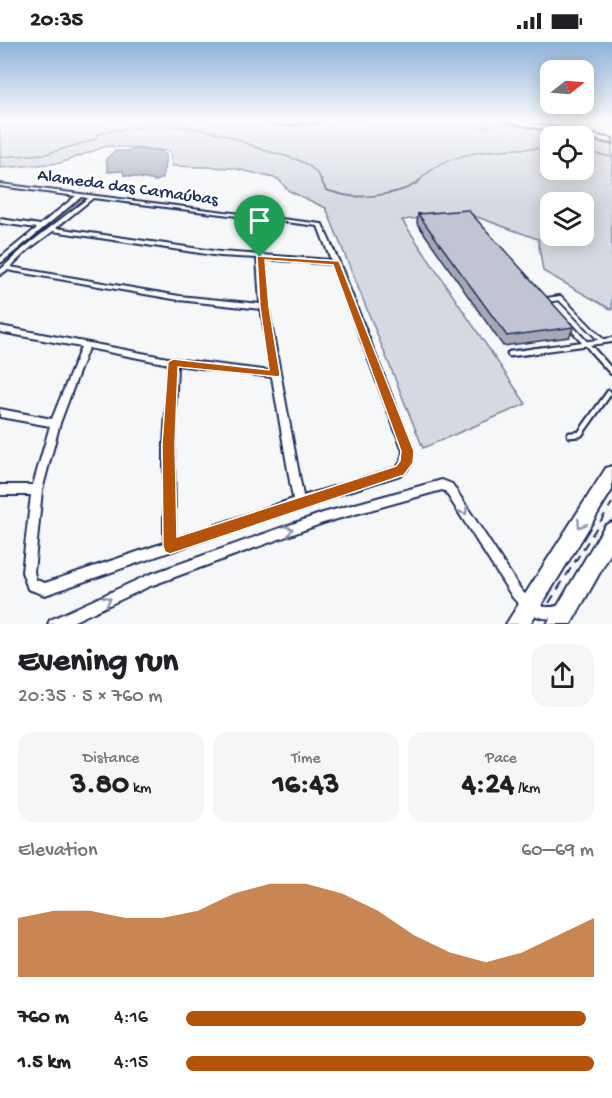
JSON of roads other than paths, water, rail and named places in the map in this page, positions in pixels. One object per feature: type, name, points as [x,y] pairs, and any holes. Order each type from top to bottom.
[{"type":"highway","points":[[550,612],[612,474]]},
{"type":"highway","points":[[517,624],[550,612],[612,534]]},
{"type":"street","name":"Alameda das Carnaúbas","points":[[0,185],[209,213],[310,222],[323,228],[336,262]]},
{"type":"street","points":[[0,261],[79,196]]},
{"type":"street","points":[[3,271],[27,248],[91,198]]},
{"type":"street","points":[[0,221],[41,227]]},
{"type":"street","points":[[52,229],[210,253],[336,262],[408,451],[406,463],[400,471],[299,502],[45,589],[38,588],[32,585],[28,572],[37,490],[56,423],[85,346]]},
{"type":"street","points":[[17,247],[27,248]]},
{"type":"street","points":[[260,257],[264,307],[299,502]]},
{"type":"street","points":[[3,271],[179,298],[264,307]]},
{"type":"street","points":[[0,329],[173,362],[275,374]]},
{"type":"street","points":[[170,546],[169,444],[173,362]]},
{"type":"street","points":[[0,413],[56,423]]},
{"type":"street","points":[[54,624],[148,581],[290,530],[334,515],[442,485],[448,487],[511,586],[550,612]]},
{"type":"street","points":[[0,490],[37,490]]},
{"type":"lane","points":[[540,293],[554,309]]},
{"type":"lane","points":[[546,300],[560,298],[602,341]]},
{"type":"lane","points":[[562,317],[612,371]]},
{"type":"lane","points":[[510,354],[612,340]]},
{"type":"lane","points":[[570,435],[580,434],[609,393]]},
{"type":"water","points":[[133,149],[161,151],[166,155],[163,178],[156,181],[124,175],[123,171],[108,172],[106,159],[115,151]]},
{"type":"waterway","points":[[0,157],[46,154],[65,148]]},
{"type":"waterway","points":[[260,148],[304,163],[311,167],[322,181]]},
{"type":"waterway","points":[[419,181],[447,161],[463,156],[498,150],[540,148]]},
{"type":"waterway","points":[[594,153],[612,157]]},
{"type":"waterway","points":[[321,180],[326,190],[347,196],[377,195],[397,191],[414,185],[420,180]]}]
